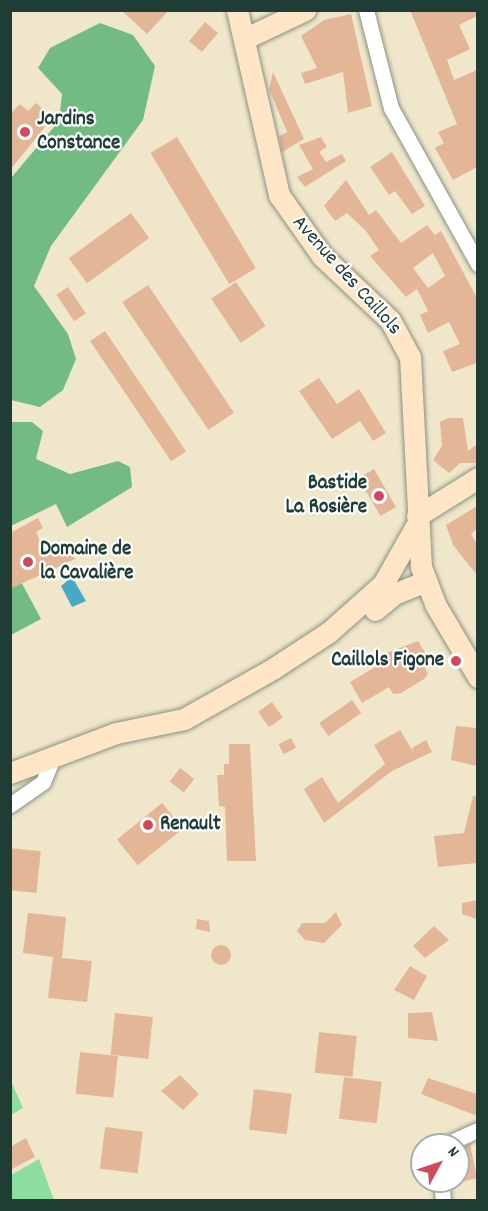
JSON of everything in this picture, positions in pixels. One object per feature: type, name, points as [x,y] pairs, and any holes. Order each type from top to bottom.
[{"type":"street","name":"Avenue des Caillols","points":[[237,10],[279,195],[322,256],[390,320],[410,357],[416,521],[426,581],[477,677]]},
{"type":"street","points":[[244,39],[305,10]]},
{"type":"street","points":[[366,10],[391,108],[477,264]]},
{"type":"street","points":[[10,786],[53,762],[116,733],[184,718],[274,668],[329,632],[384,584],[416,521],[477,478]]},
{"type":"street","points":[[10,773],[95,751],[167,738],[218,718],[337,643],[394,594],[426,581]]},
{"type":"street","points":[[10,805],[32,793],[53,762]]},
{"type":"green space","points":[[100,23],[133,35],[155,66],[143,120],[51,246],[34,286],[68,334],[76,359],[63,390],[40,407],[11,400],[11,178],[59,121],[62,94],[38,68],[50,48]]},
{"type":"green space","points":[[11,422],[32,422],[43,431],[36,459],[70,474],[118,461],[130,467],[132,487],[67,527],[56,504],[11,526]]},
{"type":"green space","points":[[10,561],[41,619],[11,635],[10,635]]},
{"type":"green space","points":[[10,1079],[23,1108],[11,1115],[10,1115]]},
{"type":"green space","points":[[39,1159],[54,1200],[11,1200],[11,1175]]},
{"type":"water","points":[[72,577],[86,601],[72,607],[61,586]]},
{"type":"building","points":[[121,10],[169,10],[147,34]]},
{"type":"building","points":[[410,10],[477,10],[477,16],[459,25],[470,49],[447,60],[454,80],[477,70],[477,167],[453,180],[435,148],[444,143],[438,132],[457,124]]},
{"type":"building","points":[[351,14],[372,106],[348,113],[343,72],[305,84],[301,73],[317,68],[301,36],[324,20]]},
{"type":"building","points":[[205,22],[218,33],[202,52],[189,41]]},
{"type":"building","points":[[273,72],[304,139],[282,152],[279,136],[287,132],[269,89]]},
{"type":"building","name":"Jardins Constance","points":[[36,103],[46,112],[37,120],[45,127],[10,170],[10,114],[20,104],[28,111]]},
{"type":"building","points":[[177,137],[256,268],[229,284],[150,153]]},
{"type":"building","points":[[321,137],[327,147],[319,152],[326,162],[342,154],[346,161],[305,187],[297,177],[313,169],[299,145]]},
{"type":"building","points":[[392,152],[425,206],[412,214],[395,191],[389,195],[370,167]]},
{"type":"building","points":[[346,180],[369,215],[376,210],[401,243],[427,225],[435,235],[441,231],[477,298],[477,363],[452,372],[443,351],[460,344],[449,322],[428,333],[420,315],[428,311],[417,289],[406,297],[370,256],[379,250],[366,231],[347,213],[335,221],[324,206]],"holes":[[[433,253],[445,276],[428,288],[413,268]]]},
{"type":"building","points":[[131,213],[149,238],[87,283],[69,258]]},
{"type":"building","points":[[236,282],[266,326],[241,343],[211,299]]},
{"type":"building","points":[[148,285],[234,413],[208,430],[122,302]]},
{"type":"building","points":[[68,287],[86,314],[74,321],[56,295]]},
{"type":"building","points":[[105,331],[186,451],[171,461],[90,341]]},
{"type":"building","points":[[319,378],[337,404],[359,389],[386,433],[373,441],[360,421],[332,439],[299,391]]},
{"type":"building","points":[[449,418],[463,418],[468,451],[477,444],[477,463],[460,463],[449,473],[433,460],[442,446],[440,422]]},
{"type":"building","name":"Bastide La Rosière","points":[[374,469],[396,507],[380,516],[358,478]]},
{"type":"building","points":[[477,506],[477,529],[471,534],[477,544],[477,575],[453,545],[446,525]]},
{"type":"building","points":[[38,518],[43,528],[36,532],[45,552],[69,547],[75,559],[10,589],[10,533]]},
{"type":"building","points":[[418,641],[431,662],[424,666],[428,674],[424,679],[401,693],[393,694],[389,687],[362,703],[350,682],[377,666],[374,662],[379,656]]},
{"type":"building","points":[[352,700],[361,713],[328,736],[319,723]]},
{"type":"building","points":[[272,702],[283,718],[269,727],[258,712]]},
{"type":"building","points":[[456,726],[477,728],[477,766],[451,760]]},
{"type":"building","points":[[400,730],[414,753],[412,748],[426,740],[432,752],[392,771],[324,823],[304,789],[322,777],[338,803],[385,764],[374,745]]},
{"type":"building","points":[[291,738],[296,748],[284,754],[279,744]]},
{"type":"building","points":[[229,744],[250,744],[256,861],[227,861],[225,807],[219,806],[217,775],[224,775],[224,764],[229,764]]},
{"type":"building","points":[[180,768],[194,779],[184,792],[170,781]]},
{"type":"building","points":[[473,796],[477,796],[477,863],[438,867],[434,836],[464,833]]},
{"type":"building","points":[[162,803],[183,829],[138,865],[117,840]]},
{"type":"building","points":[[10,848],[41,851],[36,893],[10,890]]},
{"type":"building","points":[[477,900],[477,919],[462,914],[462,903]]},
{"type":"building","points":[[336,912],[342,925],[324,943],[305,940],[297,931],[302,923],[325,923]]},
{"type":"building","points":[[28,913],[66,917],[62,958],[92,961],[87,1002],[48,998],[53,957],[61,958],[23,953]]},
{"type":"building","points":[[197,919],[209,921],[210,932],[196,929]]},
{"type":"building","points":[[434,926],[449,940],[425,958],[413,946]]},
{"type":"building","points":[[217,945],[225,945],[231,951],[231,959],[225,965],[217,965],[211,959],[211,951]]},
{"type":"building","points":[[410,966],[427,976],[414,1000],[394,990]]},
{"type":"building","points":[[432,1012],[438,1041],[408,1038],[408,1013]]},
{"type":"building","points":[[115,1013],[153,1017],[148,1059],[111,1055]]},
{"type":"building","points":[[319,1032],[357,1036],[353,1077],[315,1073]]},
{"type":"building","points":[[80,1052],[118,1056],[113,1098],[76,1094]]},
{"type":"building","points":[[180,1075],[199,1094],[183,1110],[161,1091]]},
{"type":"building","points":[[344,1077],[382,1082],[377,1123],[339,1119]]},
{"type":"building","points":[[428,1078],[477,1094],[477,1116],[421,1094]]},
{"type":"building","points":[[254,1089],[292,1094],[287,1134],[249,1130]]},
{"type":"building","points":[[105,1127],[143,1132],[138,1173],[100,1169]]},
{"type":"building","points":[[26,1138],[35,1157],[10,1170],[10,1147]]},
{"type":"building","points":[[470,1144],[477,1178],[470,1180]]},
{"type":"place","name":"Jardins Constance","points":[[25,132]]},
{"type":"place","name":"Bastide La Rosière","points":[[379,496]]},
{"type":"place","name":"Domaine de la Cavalière","points":[[28,562]]},
{"type":"place","name":"Caillols Figone","points":[[456,661]]},
{"type":"place","name":"Renault","points":[[148,825]]}]
